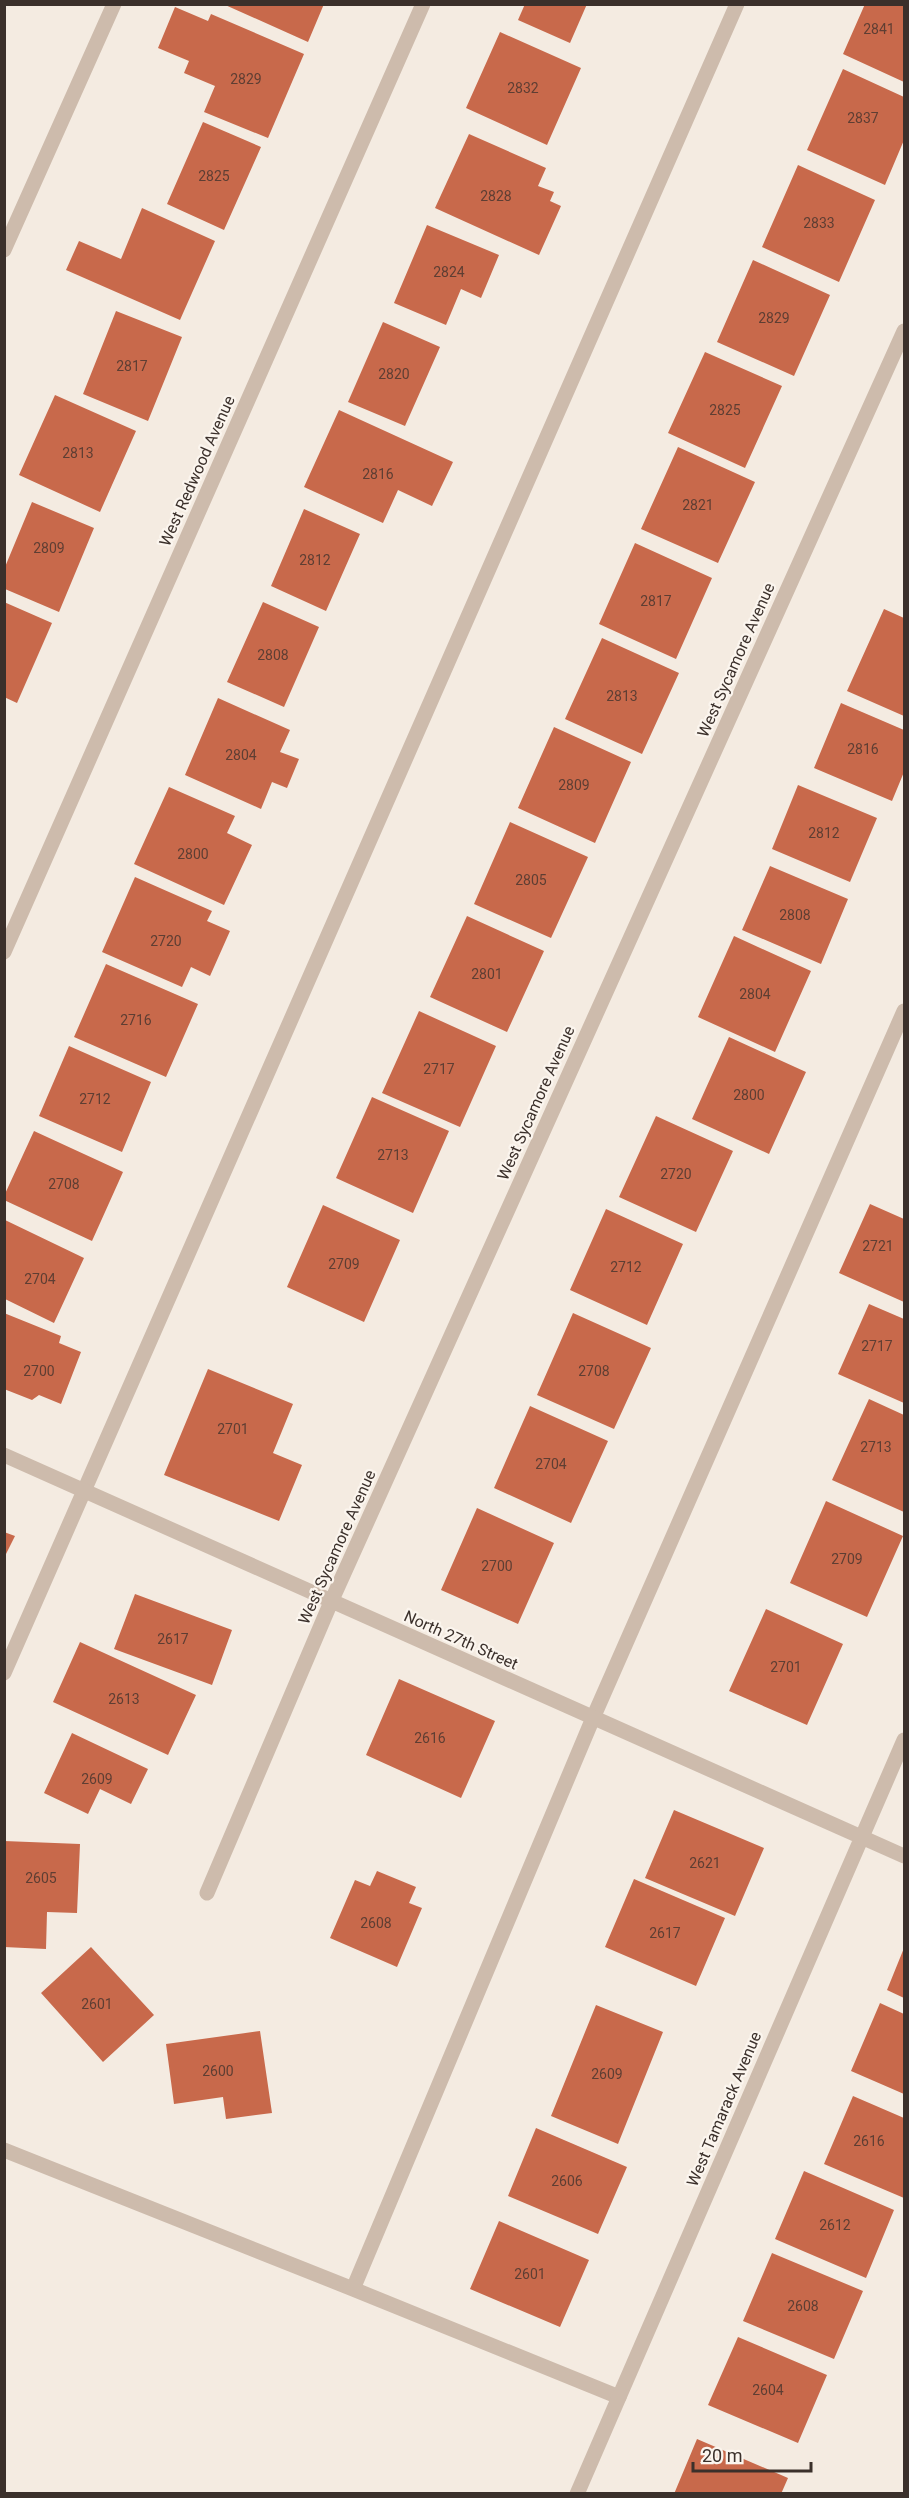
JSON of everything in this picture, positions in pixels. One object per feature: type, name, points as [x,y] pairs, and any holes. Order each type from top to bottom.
[{"type":"street","points":[[4,250],[114,4]]},
{"type":"street","name":"West Redwood Avenue","points":[[4,952],[423,4]]},
{"type":"street","points":[[4,1673],[737,4]]},
{"type":"street","name":"West Sycamore Avenue","points":[[207,1893],[331,1602],[904,331]]},
{"type":"street","points":[[353,2289],[593,1718],[904,1011]]},
{"type":"street","name":"North 27th Street","points":[[4,1455],[904,1856]]},
{"type":"street","name":"West Tamarack Avenue","points":[[577,2493],[904,1740]]},
{"type":"street","points":[[4,2150],[619,2397]]},
{"type":"building","points":[[223,4],[324,4],[308,42]]},
{"type":"building","points":[[525,4],[587,4],[570,43],[518,20]]},
{"type":"building","points":[[865,4],[904,4],[904,82],[843,54]]},
{"type":"building","points":[[175,7],[208,21],[211,14],[304,54],[268,138],[204,112],[215,86],[184,73],[189,61],[158,48]]},
{"type":"building","points":[[500,32],[581,68],[547,145],[466,108]]},
{"type":"building","points":[[843,69],[904,97],[904,140],[885,185],[807,150]]},
{"type":"building","points":[[203,122],[261,147],[224,230],[167,204]]},
{"type":"building","points":[[469,134],[546,168],[538,186],[554,192],[550,201],[561,206],[539,255],[435,208]]},
{"type":"building","points":[[798,165],[875,200],[839,282],[762,247]]},
{"type":"building","points":[[142,208],[215,241],[180,320],[66,270],[79,241],[121,259]]},
{"type":"building","points":[[427,225],[499,255],[481,298],[461,289],[446,325],[394,303]]},
{"type":"building","points":[[753,260],[830,295],[794,376],[717,342]]},
{"type":"building","points":[[116,311],[182,337],[148,421],[83,394]]},
{"type":"building","points":[[383,322],[440,347],[405,426],[348,402]]},
{"type":"building","points":[[705,352],[782,386],[745,468],[668,433]]},
{"type":"building","points":[[55,395],[136,431],[100,512],[19,475]]},
{"type":"building","points":[[339,410],[453,462],[432,506],[398,490],[383,523],[304,487]]},
{"type":"building","points":[[678,447],[755,482],[718,563],[641,529]]},
{"type":"building","points":[[32,502],[94,528],[59,612],[5,589],[5,567]]},
{"type":"building","points":[[304,509],[360,534],[326,611],[271,586]]},
{"type":"building","points":[[635,543],[712,578],[676,659],[599,624]]},
{"type":"building","points":[[4,602],[52,623],[17,703],[4,697]]},
{"type":"building","points":[[263,602],[319,627],[284,707],[227,682]]},
{"type":"building","points":[[884,609],[904,618],[904,716],[847,691]]},
{"type":"building","points":[[602,638],[679,673],[642,754],[565,719]]},
{"type":"building","points":[[218,698],[290,730],[280,752],[299,759],[287,788],[272,782],[261,809],[185,775]]},
{"type":"building","points":[[841,703],[904,730],[904,772],[892,801],[814,768]]},
{"type":"building","points":[[554,727],[631,762],[595,843],[518,808]]},
{"type":"building","points":[[798,785],[877,818],[850,882],[772,849]]},
{"type":"building","points":[[169,787],[235,816],[227,833],[252,845],[224,905],[134,864]]},
{"type":"building","points":[[510,822],[588,857],[551,938],[474,904]]},
{"type":"building","points":[[770,866],[848,899],[821,964],[742,930]]},
{"type":"building","points":[[135,877],[212,911],[207,921],[230,931],[210,976],[191,967],[182,987],[102,952]]},
{"type":"building","points":[[467,916],[544,951],[507,1032],[430,997]]},
{"type":"building","points":[[734,936],[811,971],[775,1052],[698,1017]]},
{"type":"building","points":[[106,964],[198,1004],[166,1077],[74,1037]]},
{"type":"building","points":[[419,1011],[496,1046],[460,1127],[382,1093]]},
{"type":"building","points":[[729,1037],[806,1072],[769,1154],[692,1119]]},
{"type":"building","points":[[69,1046],[151,1082],[122,1152],[39,1116]]},
{"type":"building","points":[[372,1097],[449,1131],[413,1213],[336,1178]]},
{"type":"building","points":[[656,1116],[733,1151],[696,1232],[619,1197]]},
{"type":"building","points":[[34,1131],[123,1172],[92,1241],[4,1200]]},
{"type":"building","points":[[870,1204],[904,1219],[904,1302],[839,1273]]},
{"type":"building","points":[[323,1205],[400,1240],[364,1322],[287,1287]]},
{"type":"building","points":[[606,1209],[683,1244],[647,1325],[570,1290]]},
{"type":"building","points":[[5,1220],[84,1258],[54,1323],[5,1299]]},
{"type":"building","points":[[869,1304],[904,1319],[904,1403],[838,1374]]},
{"type":"building","points":[[4,1313],[61,1336],[59,1343],[81,1352],[61,1404],[39,1395],[32,1400],[4,1389]]},
{"type":"building","points":[[573,1313],[651,1348],[614,1429],[537,1395]]},
{"type":"building","points":[[208,1369],[293,1404],[273,1453],[302,1465],[279,1521],[164,1475]]},
{"type":"building","points":[[869,1399],[904,1415],[904,1512],[832,1480]]},
{"type":"building","points":[[530,1406],[608,1441],[571,1523],[494,1488]]},
{"type":"building","points":[[826,1501],[903,1536],[867,1617],[790,1583]]},
{"type":"building","points":[[477,1508],[554,1543],[518,1624],[441,1590]]},
{"type":"building","points":[[4,1532],[15,1536],[4,1558]]},
{"type":"building","points":[[135,1594],[232,1630],[212,1685],[114,1649]]},
{"type":"building","points":[[766,1609],[843,1644],[807,1725],[729,1691]]},
{"type":"building","points":[[80,1642],[196,1695],[168,1755],[53,1702]]},
{"type":"building","points":[[399,1679],[495,1721],[461,1798],[366,1755]]},
{"type":"building","points":[[72,1733],[148,1769],[131,1804],[100,1789],[88,1814],[44,1793]]},
{"type":"building","points":[[674,1810],[764,1848],[735,1916],[645,1878]]},
{"type":"building","points":[[4,1841],[80,1844],[77,1913],[47,1912],[46,1949],[4,1947]]},
{"type":"building","points":[[377,1871],[416,1887],[409,1903],[422,1908],[397,1967],[330,1938],[355,1880],[370,1886]]},
{"type":"building","points":[[634,1879],[725,1918],[696,1986],[605,1947]]},
{"type":"building","points":[[91,1947],[154,2015],[103,2062],[41,1993]]},
{"type":"building","points":[[904,1948],[904,1998],[887,1990]]},
{"type":"building","points":[[880,2003],[904,2014],[904,2094],[851,2071]]},
{"type":"building","points":[[596,2005],[663,2032],[618,2144],[551,2116]]},
{"type":"building","points":[[260,2031],[272,2113],[226,2119],[223,2097],[174,2104],[166,2044]]},
{"type":"building","points":[[853,2096],[904,2118],[904,2198],[824,2164]]},
{"type":"building","points":[[536,2128],[627,2167],[598,2234],[508,2196]]},
{"type":"building","points":[[804,2171],[894,2210],[866,2278],[775,2239]]},
{"type":"building","points":[[499,2221],[589,2260],[560,2327],[470,2289]]},
{"type":"building","points":[[772,2253],[863,2291],[834,2359],[743,2321]]},
{"type":"building","points":[[738,2337],[827,2375],[798,2443],[708,2405]]},
{"type":"building","points":[[697,2439],[788,2478],[781,2494],[674,2494]]}]
